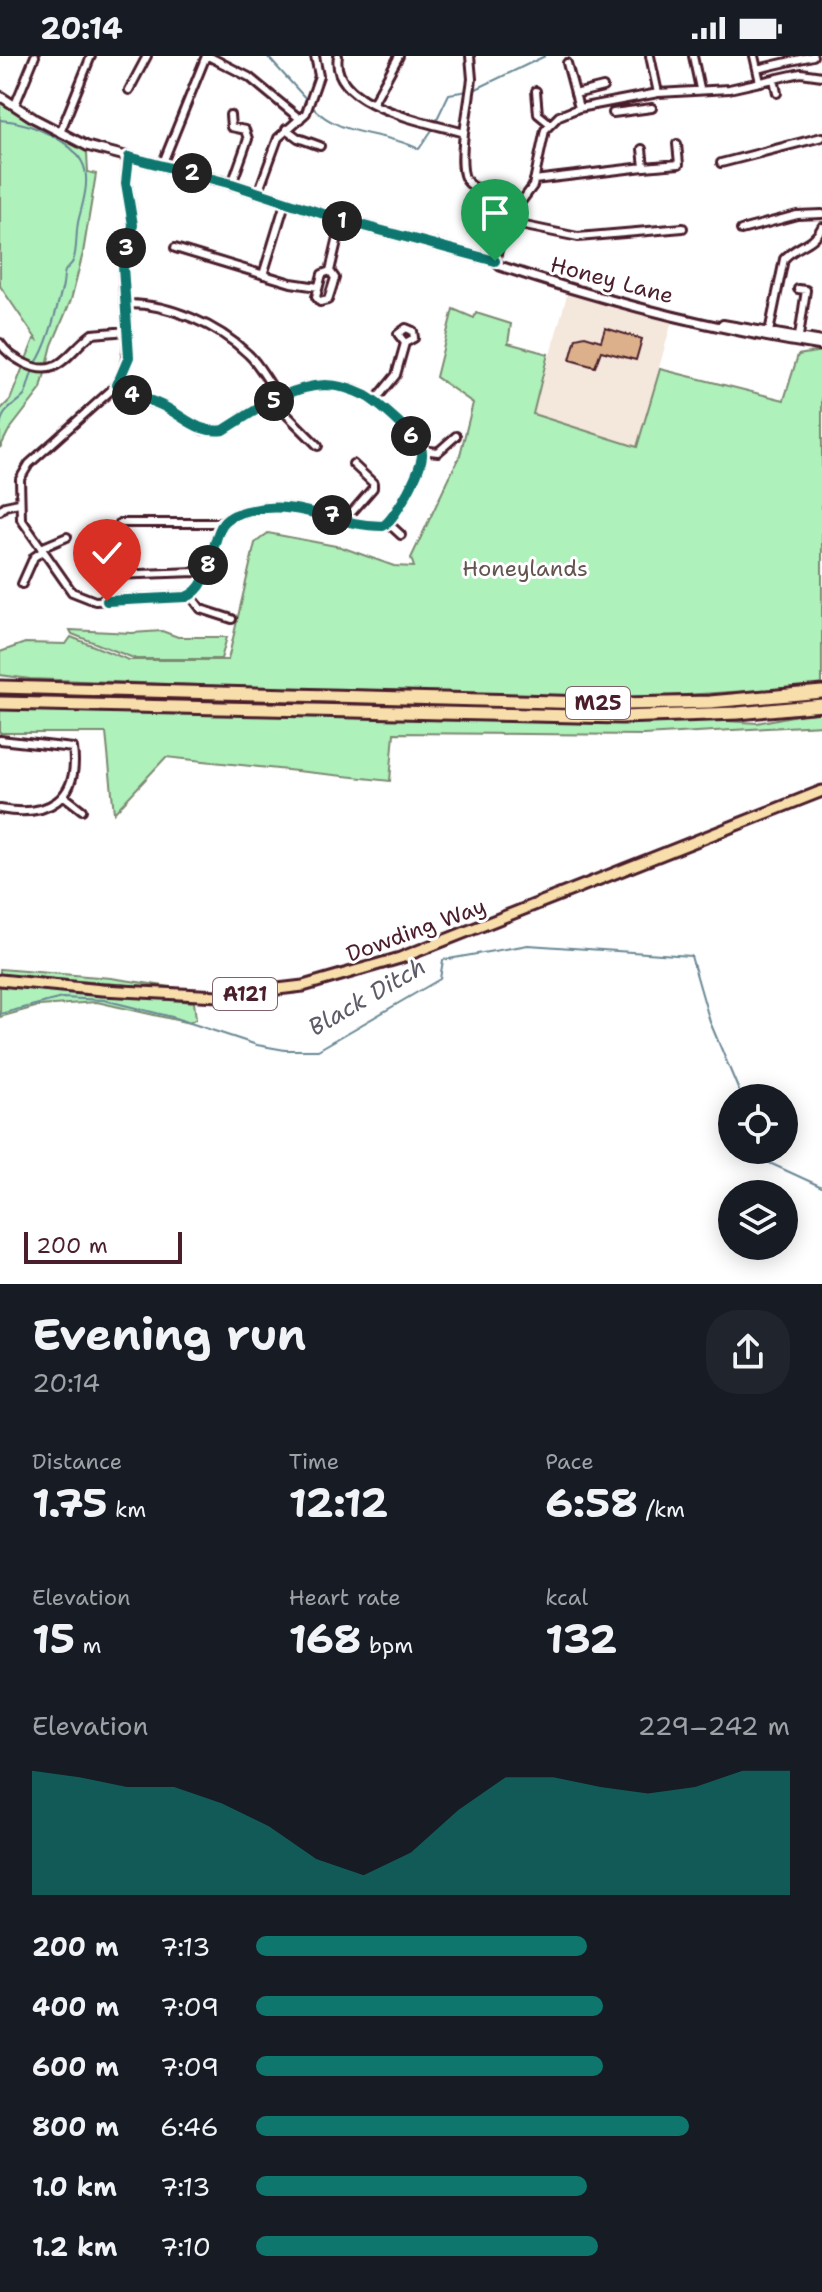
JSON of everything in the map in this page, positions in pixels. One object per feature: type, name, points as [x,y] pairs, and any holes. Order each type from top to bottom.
[{"type":"highway","name":"M25","points":[[0,687],[626,704],[725,701],[822,692]]},
{"type":"highway","name":"M25","points":[[0,703],[621,717],[738,713],[822,705]]},
{"type":"main road","name":"Dowding Way","points":[[0,980],[102,990],[219,996],[303,986],[400,958],[822,791]]},
{"type":"street","points":[[15,105],[35,56]]},
{"type":"street","points":[[60,133],[91,56]]},
{"type":"street","points":[[129,90],[147,56]]},
{"type":"street","points":[[162,165],[207,56],[249,77],[300,119]]},
{"type":"street","points":[[258,193],[278,138],[307,109],[319,71],[315,56]]},
{"type":"street","points":[[338,56],[343,83],[353,94],[464,133]]},
{"type":"street","points":[[373,103],[399,56]]},
{"type":"street","points":[[470,56],[471,86],[462,175],[473,189],[517,206]]},
{"type":"street","points":[[650,56],[658,93]]},
{"type":"street","points":[[693,56],[700,89]]},
{"type":"street","points":[[754,56],[760,82]]},
{"type":"street","points":[[757,69],[813,56]]},
{"type":"street","points":[[567,63],[579,108]]},
{"type":"street","points":[[495,261],[506,222],[528,195],[534,180],[542,136],[549,123],[579,108],[658,93],[729,89],[801,73],[822,76]]},
{"type":"street","points":[[774,79],[777,93]]},
{"type":"street","points":[[575,94],[603,87]]},
{"type":"street","points":[[536,91],[538,114],[549,123]]},
{"type":"street","name":"Honey Lane","points":[[0,96],[87,146],[232,184],[342,220],[495,261],[500,266],[589,293],[719,327],[822,343]]},
{"type":"street","points":[[624,99],[627,111]]},
{"type":"street","points":[[613,113],[652,108]]},
{"type":"street","points":[[230,115],[231,127],[245,130],[248,139],[232,184]]},
{"type":"street","points":[[286,129],[298,138],[320,146]]},
{"type":"street","points":[[721,163],[822,137]]},
{"type":"street","points":[[534,180],[679,164],[677,144]]},
{"type":"street","points":[[642,149],[644,167]]},
{"type":"street","points":[[129,157],[126,183],[133,225],[123,266],[129,357],[117,385],[29,464],[20,479],[21,519],[72,592],[84,598],[107,601],[191,596],[199,589],[224,523],[236,514],[277,507],[375,526],[388,523],[396,515],[422,457],[422,450]]},
{"type":"street","points":[[263,275],[285,203]]},
{"type":"street","points":[[741,230],[797,215],[822,214]]},
{"type":"street","points":[[330,271],[322,274],[317,300],[328,300],[335,278],[330,271],[342,220]]},
{"type":"street","points":[[506,222],[578,237],[683,228]]},
{"type":"street","points":[[768,334],[784,259],[793,250],[816,238],[822,227]]},
{"type":"street","points":[[175,248],[263,275],[318,287]]},
{"type":"street","points":[[798,289],[806,290],[799,336]]},
{"type":"street","points":[[126,304],[142,304],[207,325],[249,354],[271,385]]},
{"type":"street","points":[[0,343],[7,353],[38,370],[58,364],[92,334],[128,331]]},
{"type":"street","name":"Honey Lane","points":[[768,334],[799,336],[822,343]]},
{"type":"street","points":[[374,402],[396,375],[405,343]]},
{"type":"street","points":[[0,358],[7,353]]},
{"type":"street","points":[[117,385],[135,397],[164,406],[193,425],[213,432],[224,430],[296,390],[327,385],[348,389],[374,402],[422,450],[438,452],[456,436]]},
{"type":"street","points":[[273,401],[318,446]]},
{"type":"street","points":[[346,519],[373,488],[373,483],[353,464]]},
{"type":"street","points":[[0,511],[5,506],[19,503]]},
{"type":"street","points":[[120,523],[224,523]]},
{"type":"street","points":[[388,523],[401,535]]},
{"type":"street","points":[[22,584],[34,557],[42,549],[67,537]]},
{"type":"street","points":[[112,575],[196,572],[205,575]]},
{"type":"street","points":[[191,596],[201,609],[232,619]]},
{"type":"street","points":[[0,740],[73,748],[70,788],[64,796],[43,809],[27,812],[0,809]]},
{"type":"street","points":[[64,796],[82,810]]},
{"type":"shaded area","points":[[568,292],[672,321],[637,447],[533,414]]},
{"type":"green space","points":[[0,98],[82,149],[87,153],[88,172],[96,174],[83,253],[71,300],[52,345],[41,389],[8,432],[0,448],[0,410],[10,400],[34,339],[37,340],[0,286]]},
{"type":"green space","name":"Honeylands","points":[[453,309],[474,318],[476,313],[511,324],[508,343],[548,354],[533,414],[637,447],[660,369],[784,400],[798,355],[822,351],[822,686],[655,697],[506,696],[30,679],[0,675],[0,652],[25,643],[66,644],[71,637],[129,660],[228,660],[255,543],[268,533],[341,547],[394,566],[414,567],[411,558],[460,455],[473,403],[436,377]]},
{"type":"green space","points":[[70,630],[162,631],[178,637],[227,637],[221,659],[136,659],[72,634]]},
{"type":"green space","points":[[0,709],[757,723],[822,710],[822,725],[643,735],[394,733],[390,781],[166,757],[114,813],[106,733],[0,733]]},
{"type":"green space","points":[[0,969],[111,978],[191,990],[5,975],[0,974]]},
{"type":"green space","points":[[0,986],[194,1002],[196,1019],[189,1023],[97,1002],[39,1006],[0,1017]]},
{"type":"building","points":[[605,328],[642,339],[636,360],[601,351],[595,367],[570,360],[576,338],[585,336],[601,341]]},
{"type":"waterway","points":[[267,56],[308,101]]},
{"type":"waterway","points":[[474,90],[545,56]]},
{"type":"waterway","points":[[436,121],[449,94],[468,91]]},
{"type":"waterway","points":[[311,106],[336,124],[419,149],[434,127]]},
{"type":"waterway","points":[[0,120],[27,125],[53,136],[75,152],[85,170],[85,191],[75,256],[65,271],[51,328],[36,363]]},
{"type":"waterway","points":[[0,426],[6,411],[25,395],[33,369]]},
{"type":"waterway","name":"Black Ditch","points":[[0,1014],[62,998],[104,1000],[172,1017],[257,1045],[285,1050],[318,1050],[440,979],[443,960],[528,945],[691,956],[710,1022],[736,1084]]},
{"type":"waterway","name":"Black Ditch","points":[[772,1164],[822,1187]]},
{"type":"route","points":[[107,601],[186,597],[195,593],[204,578],[221,527],[236,514],[254,509],[297,508],[383,526],[396,515],[422,457],[419,444],[388,414],[367,397],[348,389],[327,385],[296,390],[224,430],[213,432],[193,425],[164,406],[135,397],[117,385],[129,357],[123,266],[133,225],[126,183],[129,157],[232,184],[285,203],[489,262],[495,261]]}]
